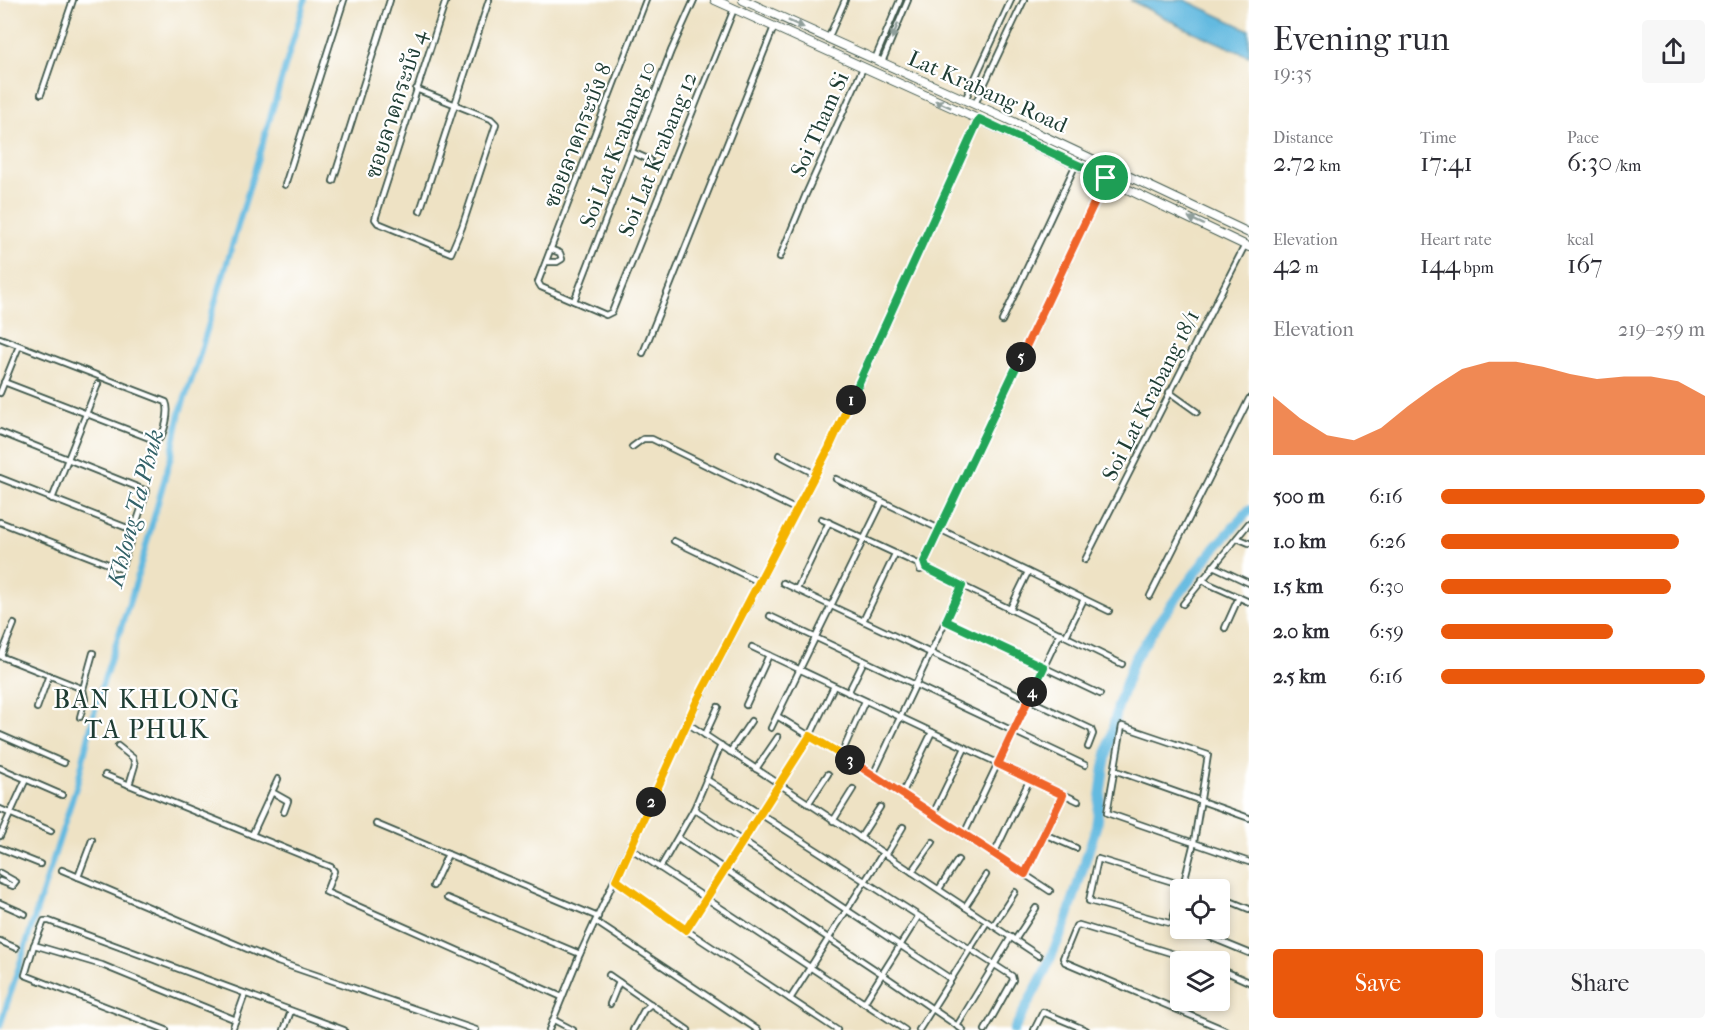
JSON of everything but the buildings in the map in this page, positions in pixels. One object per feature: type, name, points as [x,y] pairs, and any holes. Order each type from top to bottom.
[{"type":"main road","name":"Lat Krabang Road","points":[[715,0],[979,119],[1247,246]]},
{"type":"main road","name":"Lat Krabang Road","points":[[743,0],[975,104],[1248,231]]},
{"type":"main road","points":[[870,71],[878,61]]},
{"type":"street","points":[[41,94],[73,0]]},
{"type":"street","points":[[285,185],[344,0]]},
{"type":"street","points":[[333,181],[390,0]]},
{"type":"street","name":"ซอยลาดกระบัง 4","points":[[446,0],[375,217],[378,223],[448,253],[453,252],[496,124],[491,119],[454,104]]},
{"type":"street","points":[[420,211],[489,0]]},
{"type":"street","name":"ซอยลาดกระบัง 8","points":[[574,301],[541,287],[538,282],[646,0]]},
{"type":"street","name":"Soi Lat Krabang 10","points":[[574,301],[671,51],[694,0]]},
{"type":"street","points":[[828,39],[845,0]]},
{"type":"street","points":[[878,61],[904,0]]},
{"type":"street","points":[[965,100],[1011,0]]},
{"type":"street","points":[[975,104],[1024,0]]},
{"type":"street","name":"Soi Lat Krabang 12","points":[[574,301],[606,315],[612,312],[734,9]]},
{"type":"street","points":[[642,353],[774,27]]},
{"type":"street","name":"Soi Tham Si","points":[[780,257],[806,194],[870,71]]},
{"type":"street","points":[[416,89],[454,104]]},
{"type":"street","points":[[549,1030],[580,954],[687,723],[832,441],[979,119]]},
{"type":"street","points":[[632,152],[650,160]]},
{"type":"street","points":[[1002,321],[1076,164]]},
{"type":"street","points":[[926,568],[924,562],[1106,178]]},
{"type":"street","name":"Soi Lat Krabang 18/1","points":[[1085,560],[1169,392],[1247,246]]},
{"type":"street","points":[[546,262],[557,262],[562,259],[562,255],[550,249]]},
{"type":"street","points":[[0,338],[166,402],[168,407],[162,436],[157,441],[4,382]]},
{"type":"street","points":[[0,393],[19,346]]},
{"type":"street","points":[[52,499],[98,384]]},
{"type":"street","points":[[1169,392],[1197,412]]},
{"type":"street","points":[[1150,596],[1249,399]]},
{"type":"street","points":[[0,432],[146,490],[123,567],[119,569],[0,522]]},
{"type":"street","points":[[632,447],[643,439],[652,439],[796,510]]},
{"type":"street","points":[[779,454],[815,474]]},
{"type":"street","points":[[0,478],[135,531]]},
{"type":"street","points":[[836,479],[1109,611]]},
{"type":"street","points":[[771,728],[882,502]]},
{"type":"street","points":[[821,519],[918,564],[924,562]]},
{"type":"street","points":[[797,589],[829,522]]},
{"type":"street","points":[[1183,604],[1249,523]]},
{"type":"street","points":[[1237,538],[1249,543]]},
{"type":"street","points":[[674,541],[759,582]]},
{"type":"street","points":[[863,621],[895,554]]},
{"type":"street","points":[[918,564],[920,570],[926,568],[1122,663]]},
{"type":"street","points":[[1213,566],[1249,583]]},
{"type":"street","points":[[1010,609],[1028,572]]},
{"type":"street","points":[[1202,579],[1249,602]]},
{"type":"street","points":[[783,582],[1091,729],[1093,734],[1088,747]]},
{"type":"street","points":[[873,775],[962,586]]},
{"type":"street","points":[[1225,628],[1239,597]]},
{"type":"street","points":[[1066,636],[1084,599]]},
{"type":"street","points":[[770,616],[1085,765]]},
{"type":"street","points":[[946,621],[1100,694]]},
{"type":"street","points":[[14,624],[1,656],[83,688]]},
{"type":"street","points":[[964,834],[1060,633]]},
{"type":"street","points":[[752,647],[1078,801]]},
{"type":"street","points":[[80,717],[85,699],[83,688],[93,653]]},
{"type":"street","points":[[746,705],[769,655]]},
{"type":"street","points":[[848,693],[864,661]]},
{"type":"street","points":[[37,708],[49,675]]},
{"type":"street","points":[[686,930],[810,736],[834,686]]},
{"type":"street","points":[[841,755],[865,701]]},
{"type":"street","points":[[705,735],[718,707]]},
{"type":"street","points":[[777,716],[873,775],[1050,891]]},
{"type":"street","points":[[730,752],[751,721]]},
{"type":"street","points":[[687,723],[1039,956]]},
{"type":"street","points":[[1185,879],[1194,842],[1209,756],[1207,753],[1123,726],[1120,728],[1107,813],[1194,842],[1249,862]]},
{"type":"street","points":[[902,794],[932,732]]},
{"type":"street","points":[[0,735],[64,763]]},
{"type":"street","points":[[756,769],[778,737]]},
{"type":"street","points":[[660,868],[694,809],[721,745]]},
{"type":"street","points":[[118,746],[132,758],[135,765],[129,785]]},
{"type":"street","points":[[933,814],[965,748]]},
{"type":"street","points":[[0,768],[62,795]]},
{"type":"street","points":[[1114,770],[1249,818]]},
{"type":"street","points":[[808,804],[828,774]]},
{"type":"street","points":[[105,775],[334,869],[326,892],[562,998]]},
{"type":"street","points":[[706,778],[1009,974],[1013,980],[985,1030]]},
{"type":"street","points":[[0,836],[26,779]]},
{"type":"street","points":[[252,835],[278,779]]},
{"type":"street","points":[[994,854],[1030,779]]},
{"type":"street","points":[[833,820],[853,789]]},
{"type":"street","points":[[272,792],[288,801],[284,812]]},
{"type":"street","points":[[1025,874],[1063,795]]},
{"type":"street","points":[[860,838],[880,807]]},
{"type":"street","points":[[0,809],[51,831]]},
{"type":"street","points":[[694,809],[951,979]]},
{"type":"street","points":[[376,824],[597,919],[758,1030]]},
{"type":"street","points":[[790,999],[864,882],[903,827]]},
{"type":"street","points":[[1044,834],[1076,848]]},
{"type":"street","points":[[678,838],[963,1030]]},
{"type":"street","points":[[78,877],[92,840]]},
{"type":"street","points":[[912,872],[933,842]]},
{"type":"street","points":[[0,848],[40,864]]},
{"type":"street","points":[[630,848],[906,1030]]},
{"type":"street","points":[[433,886],[448,854]]},
{"type":"street","points":[[1170,883],[1098,859],[1089,901],[1170,921]]},
{"type":"street","points":[[939,889],[958,860]]},
{"type":"street","points":[[62,870],[278,962],[476,1030]]},
{"type":"street","points":[[0,873],[16,882],[13,886],[0,881]]},
{"type":"street","points":[[965,907],[986,875]]},
{"type":"street","points":[[616,880],[686,930],[837,1030]]},
{"type":"street","points":[[993,926],[1015,892]]},
{"type":"street","points":[[447,898],[580,954]]},
{"type":"street","points":[[1230,901],[1249,909]]},
{"type":"street","points":[[0,903],[25,914]]},
{"type":"street","points":[[957,1026],[993,965],[1036,908]]},
{"type":"street","points":[[864,1003],[918,917]]},
{"type":"street","points":[[166,1030],[25,975],[44,921],[344,1030]]},
{"type":"street","points":[[919,1030],[987,922]]},
{"type":"street","points":[[1170,953],[1079,925],[1076,926],[1063,958],[1065,962],[1170,1006]]},
{"type":"street","points":[[1215,939],[1249,953]]},
{"type":"street","points":[[0,941],[16,948]]},
{"type":"street","points":[[34,945],[102,965],[236,1020]]},
{"type":"street","points":[[1230,973],[1249,982]]},
{"type":"street","points":[[609,975],[681,1028],[688,1030]]},
{"type":"street","points":[[610,1004],[620,982]]},
{"type":"street","points":[[232,1030],[245,994]]},
{"type":"street","points":[[633,1030],[644,1010],[651,1004]]},
{"type":"street","points":[[284,1030],[291,1011]]},
{"type":"street","points":[[1182,1011],[1225,1030]]},
{"type":"street","points":[[1034,1030],[1043,1012],[1086,1030]]},
{"type":"street","points":[[554,1020],[573,1030]]},
{"type":"water","points":[[1130,0],[1185,0],[1249,30],[1249,56],[1189,30]]},
{"type":"waterway","name":"Khlong Ta Phuk","points":[[0,1026],[78,781],[97,701],[136,582],[172,452],[180,412],[196,367],[305,0]]},
{"type":"waterway","points":[[1014,1030],[1044,973],[1066,922],[1096,827],[1104,767],[1118,706],[1134,660],[1160,620],[1208,556],[1249,510]]},
{"type":"district","name":"BAN KHLONG TA PHUK","points":[[147,714]]},
{"type":"route","points":[[979,119],[1106,178],[924,562],[926,568],[962,586],[946,621],[1044,667],[998,764],[1063,795],[1025,874],[810,736],[686,930],[616,880],[697,701],[832,441],[979,119]]}]
